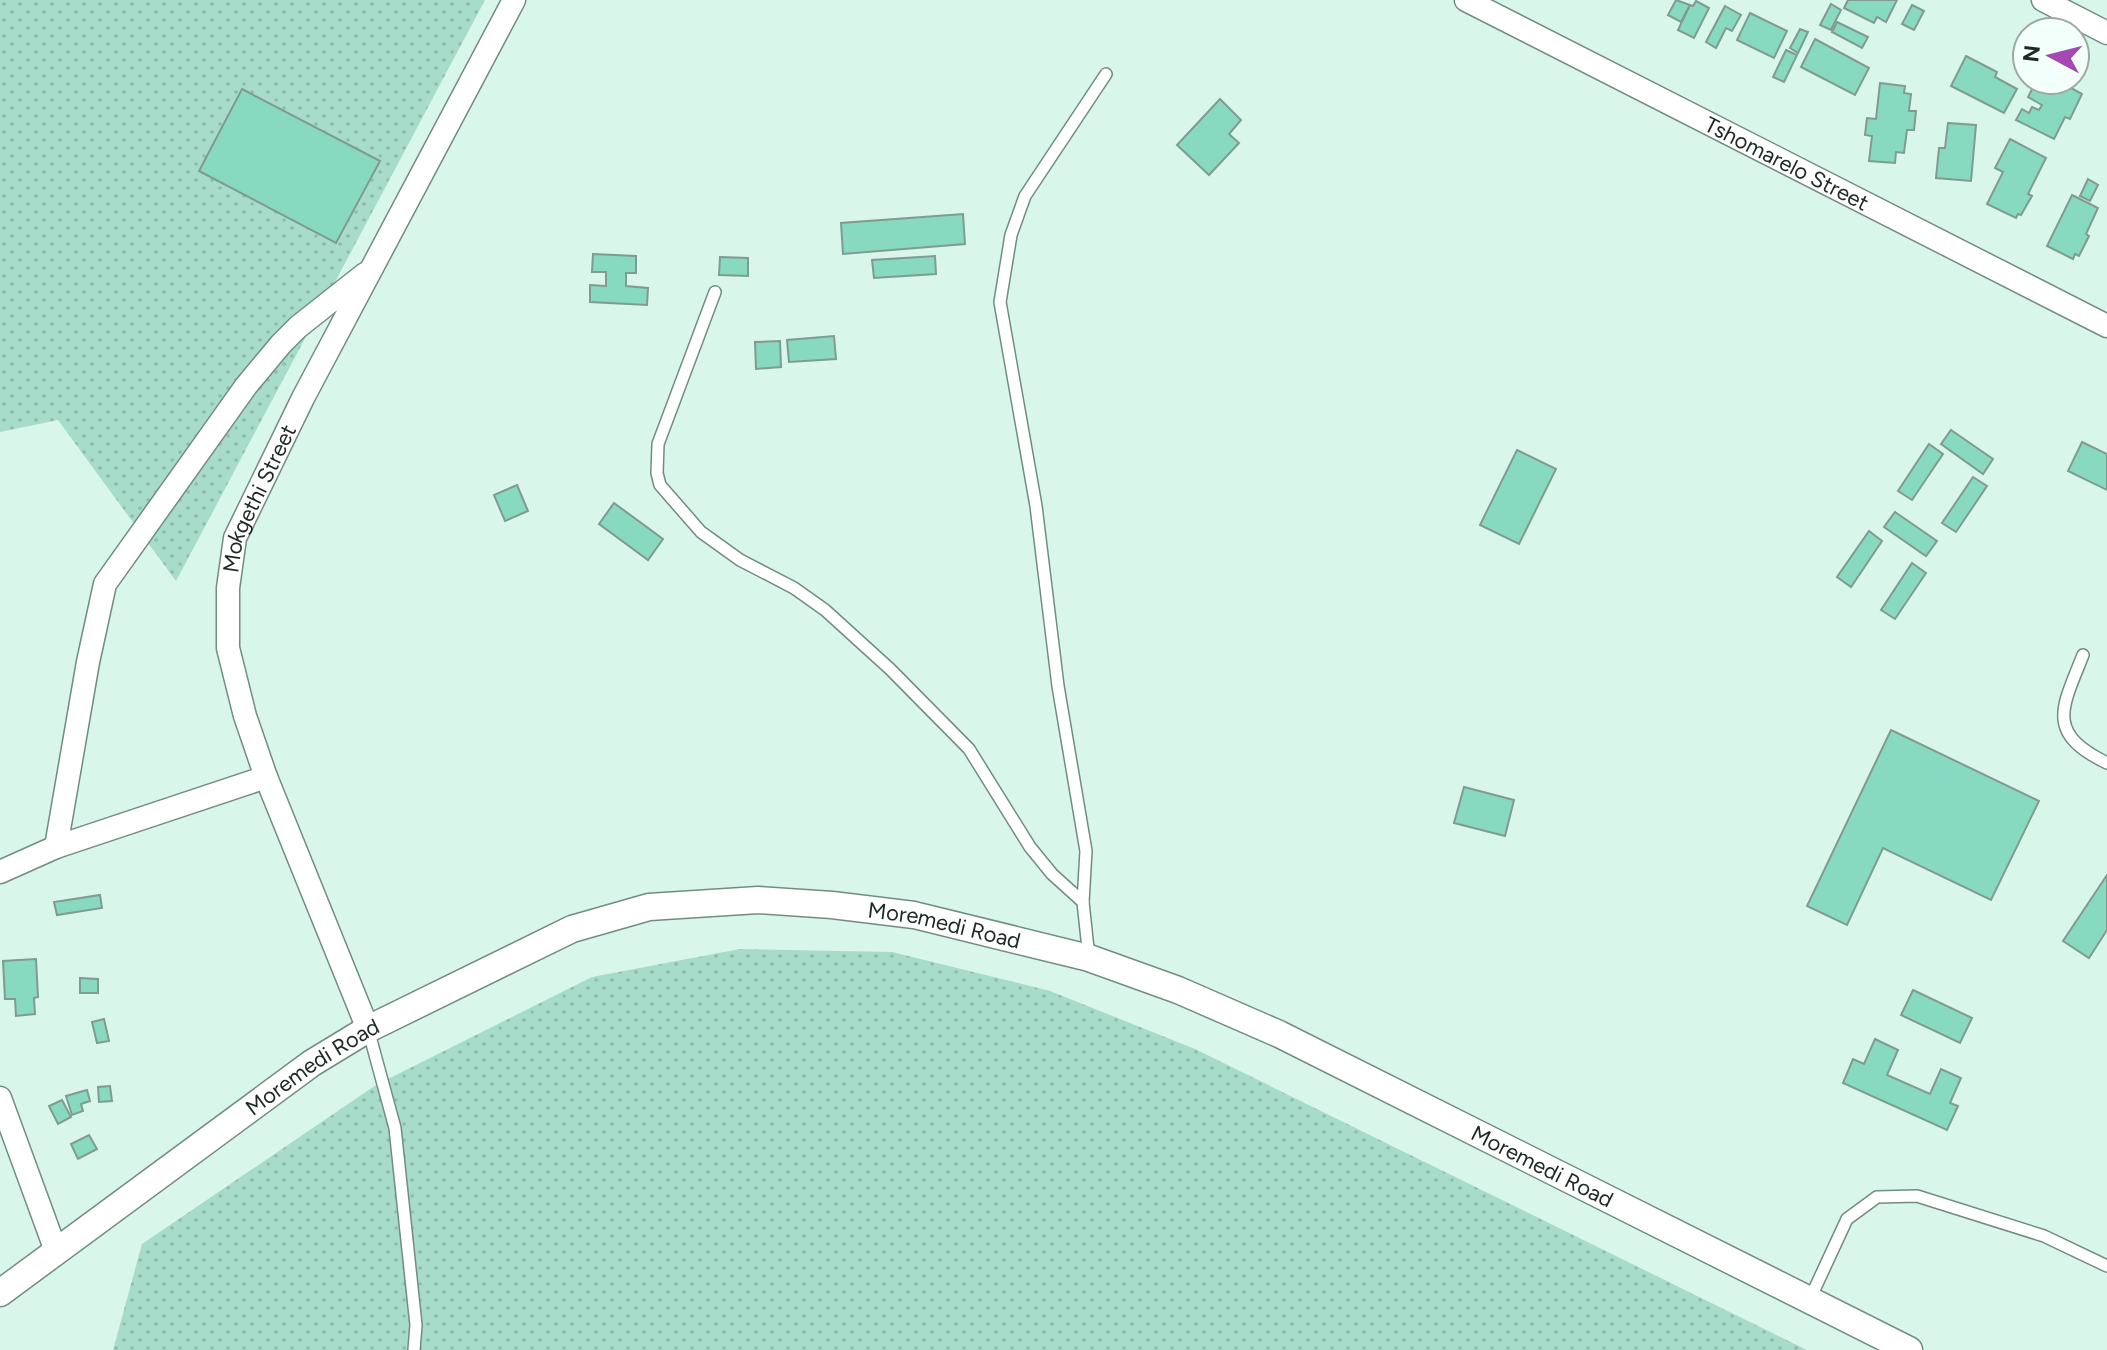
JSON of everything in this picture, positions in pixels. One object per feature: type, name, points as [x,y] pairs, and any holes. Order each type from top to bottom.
[{"type":"street","name":"Mokgethi Street","points":[[368,1029],[266,777],[245,716],[228,648],[228,588],[235,538],[289,426],[514,0]]},
{"type":"street","name":"Tshomarelo Street","points":[[1466,0],[2107,326]]},
{"type":"street","points":[[2043,0],[2107,33]]},
{"type":"street","points":[[56,847],[88,662],[105,584],[246,386],[281,344],[371,270]]},
{"type":"street","points":[[0,872],[56,847],[266,777]]},
{"type":"street","name":"Moremedi Road","points":[[0,1293],[312,1063],[368,1029],[572,929],[649,907],[758,900],[914,915],[1089,958],[1178,990],[1279,1034],[1909,1350]]},
{"type":"street","points":[[0,1098],[56,1251]]},
{"type":"lane","points":[[1089,958],[1083,902],[1086,851],[1058,686],[1036,506],[1000,302],[1011,235],[1025,196],[1106,74]]},
{"type":"lane","points":[[715,292],[658,444],[657,473],[660,485],[701,532],[740,560],[794,588],[825,610],[890,669],[969,749],[1030,847],[1052,874],[1083,902]]},
{"type":"lane","points":[[2083,655],[2063,707],[2066,732],[2081,750],[2107,763]]},
{"type":"lane","points":[[368,1029],[395,1128],[416,1325],[414,1350]]},
{"type":"lane","points":[[1809,1301],[1847,1219],[1877,1197],[1917,1196],[2044,1236],[2107,1266]]},
{"type":"green space","points":[[0,0],[485,0],[176,581],[58,420],[0,432]]},
{"type":"green space","points":[[740,949],[892,952],[1050,991],[1195,1049],[1807,1350],[113,1350],[142,1244],[376,1085],[592,977]]},
{"type":"building","points":[[1676,0],[1690,5],[1681,22],[1668,15]]},
{"type":"building","points":[[1848,0],[1897,0],[1886,22],[1877,17],[1874,23],[1844,8]]},
{"type":"building","points":[[1696,1],[1709,8],[1694,38],[1678,30],[1690,5],[1693,6]]},
{"type":"building","points":[[1831,4],[1841,10],[1831,30],[1820,25]]},
{"type":"building","points":[[1912,5],[1924,11],[1914,30],[1902,24]]},
{"type":"building","points":[[1725,6],[1741,15],[1732,31],[1726,28],[1716,48],[1706,42]]},
{"type":"building","points":[[1750,13],[1787,31],[1774,58],[1737,40]]},
{"type":"building","points":[[1837,22],[1868,37],[1862,48],[1832,32]]},
{"type":"building","points":[[1800,29],[1808,32],[1798,53],[1790,48]]},
{"type":"building","points":[[1815,39],[1869,68],[1855,95],[1801,67]]},
{"type":"building","points":[[1786,50],[1797,55],[1784,82],[1773,77]]},
{"type":"building","points":[[1966,56],[1997,72],[1995,77],[2011,86],[2013,96],[2004,113],[1951,86]]},
{"type":"building","points":[[1880,83],[1905,86],[1904,93],[1911,94],[1909,111],[1916,111],[1914,130],[1907,130],[1904,153],[1896,152],[1895,163],[1869,161],[1872,136],[1865,135],[1867,118],[1876,119]]},
{"type":"building","points":[[242,89],[380,161],[336,243],[199,171]]},
{"type":"building","points":[[2081,96],[2070,119],[2065,117],[2054,139],[2016,120],[2022,109],[2029,113],[2032,107],[2039,110],[2042,105],[2028,97]]},
{"type":"building","points":[[1220,99],[1241,120],[1229,134],[1239,143],[1209,175],[1177,145]]},
{"type":"building","points":[[1948,123],[1976,125],[1971,181],[1936,178],[1939,148],[1945,148]]},
{"type":"building","points":[[2010,139],[2046,158],[2028,194],[2032,196],[2016,218],[1987,204],[2003,172],[1995,168]]},
{"type":"building","points":[[2088,179],[2098,185],[2090,201],[2080,196]]},
{"type":"building","points":[[2072,195],[2098,208],[2086,234],[2089,236],[2079,256],[2075,254],[2073,259],[2047,246]]},
{"type":"building","points":[[963,214],[965,244],[843,254],[841,223]]},
{"type":"building","points":[[593,254],[636,256],[636,273],[626,273],[626,286],[648,288],[647,305],[590,302],[590,285],[606,286],[606,272],[592,272]]},
{"type":"building","points":[[935,256],[936,274],[874,278],[872,260]]},
{"type":"building","points":[[720,257],[748,258],[748,276],[719,275]]},
{"type":"building","points":[[834,336],[836,359],[789,362],[787,340]]},
{"type":"building","points":[[780,341],[781,367],[756,369],[755,342]]},
{"type":"building","points":[[1951,430],[1993,459],[1983,474],[1941,444]]},
{"type":"building","points":[[2082,442],[2107,454],[2107,490],[2068,471]]},
{"type":"building","points":[[1929,444],[1943,454],[1912,500],[1898,491]]},
{"type":"building","points":[[1517,450],[1556,469],[1519,544],[1480,525]]},
{"type":"building","points":[[1973,477],[1987,486],[1956,532],[1942,523]]},
{"type":"building","points":[[517,485],[528,511],[505,521],[494,495]]},
{"type":"building","points":[[614,503],[663,539],[648,560],[599,524]]},
{"type":"building","points":[[1895,512],[1937,541],[1926,556],[1884,527]]},
{"type":"building","points":[[1869,531],[1882,541],[1851,587],[1837,577]]},
{"type":"building","points":[[1912,563],[1926,573],[1895,619],[1881,610]]},
{"type":"building","points":[[1891,730],[2039,801],[1991,900],[1883,848],[1847,925],[1807,906]]},
{"type":"building","points":[[1464,787],[1514,800],[1505,836],[1454,823]]},
{"type":"building","points":[[2107,875],[2107,930],[2089,958],[2063,941]]},
{"type":"building","points":[[100,895],[102,908],[57,915],[54,902]]},
{"type":"building","points":[[36,959],[38,997],[34,998],[35,1014],[16,1016],[15,999],[5,999],[3,961]]},
{"type":"building","points":[[80,978],[98,979],[98,993],[80,993]]},
{"type":"building","points":[[1913,990],[1972,1018],[1960,1043],[1901,1015]]},
{"type":"building","points":[[104,1019],[109,1041],[97,1043],[92,1022]]},
{"type":"building","points":[[1875,1039],[1898,1050],[1887,1075],[1930,1094],[1941,1069],[1961,1078],[1950,1103],[1958,1106],[1947,1130],[1843,1083],[1853,1059],[1864,1064]]},
{"type":"building","points":[[110,1086],[112,1101],[99,1102],[98,1087]]},
{"type":"building","points":[[87,1090],[90,1101],[81,1104],[83,1111],[72,1115],[66,1096]]},
{"type":"building","points":[[62,1100],[71,1117],[58,1124],[49,1106]]},
{"type":"building","points":[[89,1135],[97,1149],[78,1159],[71,1144]]}]
